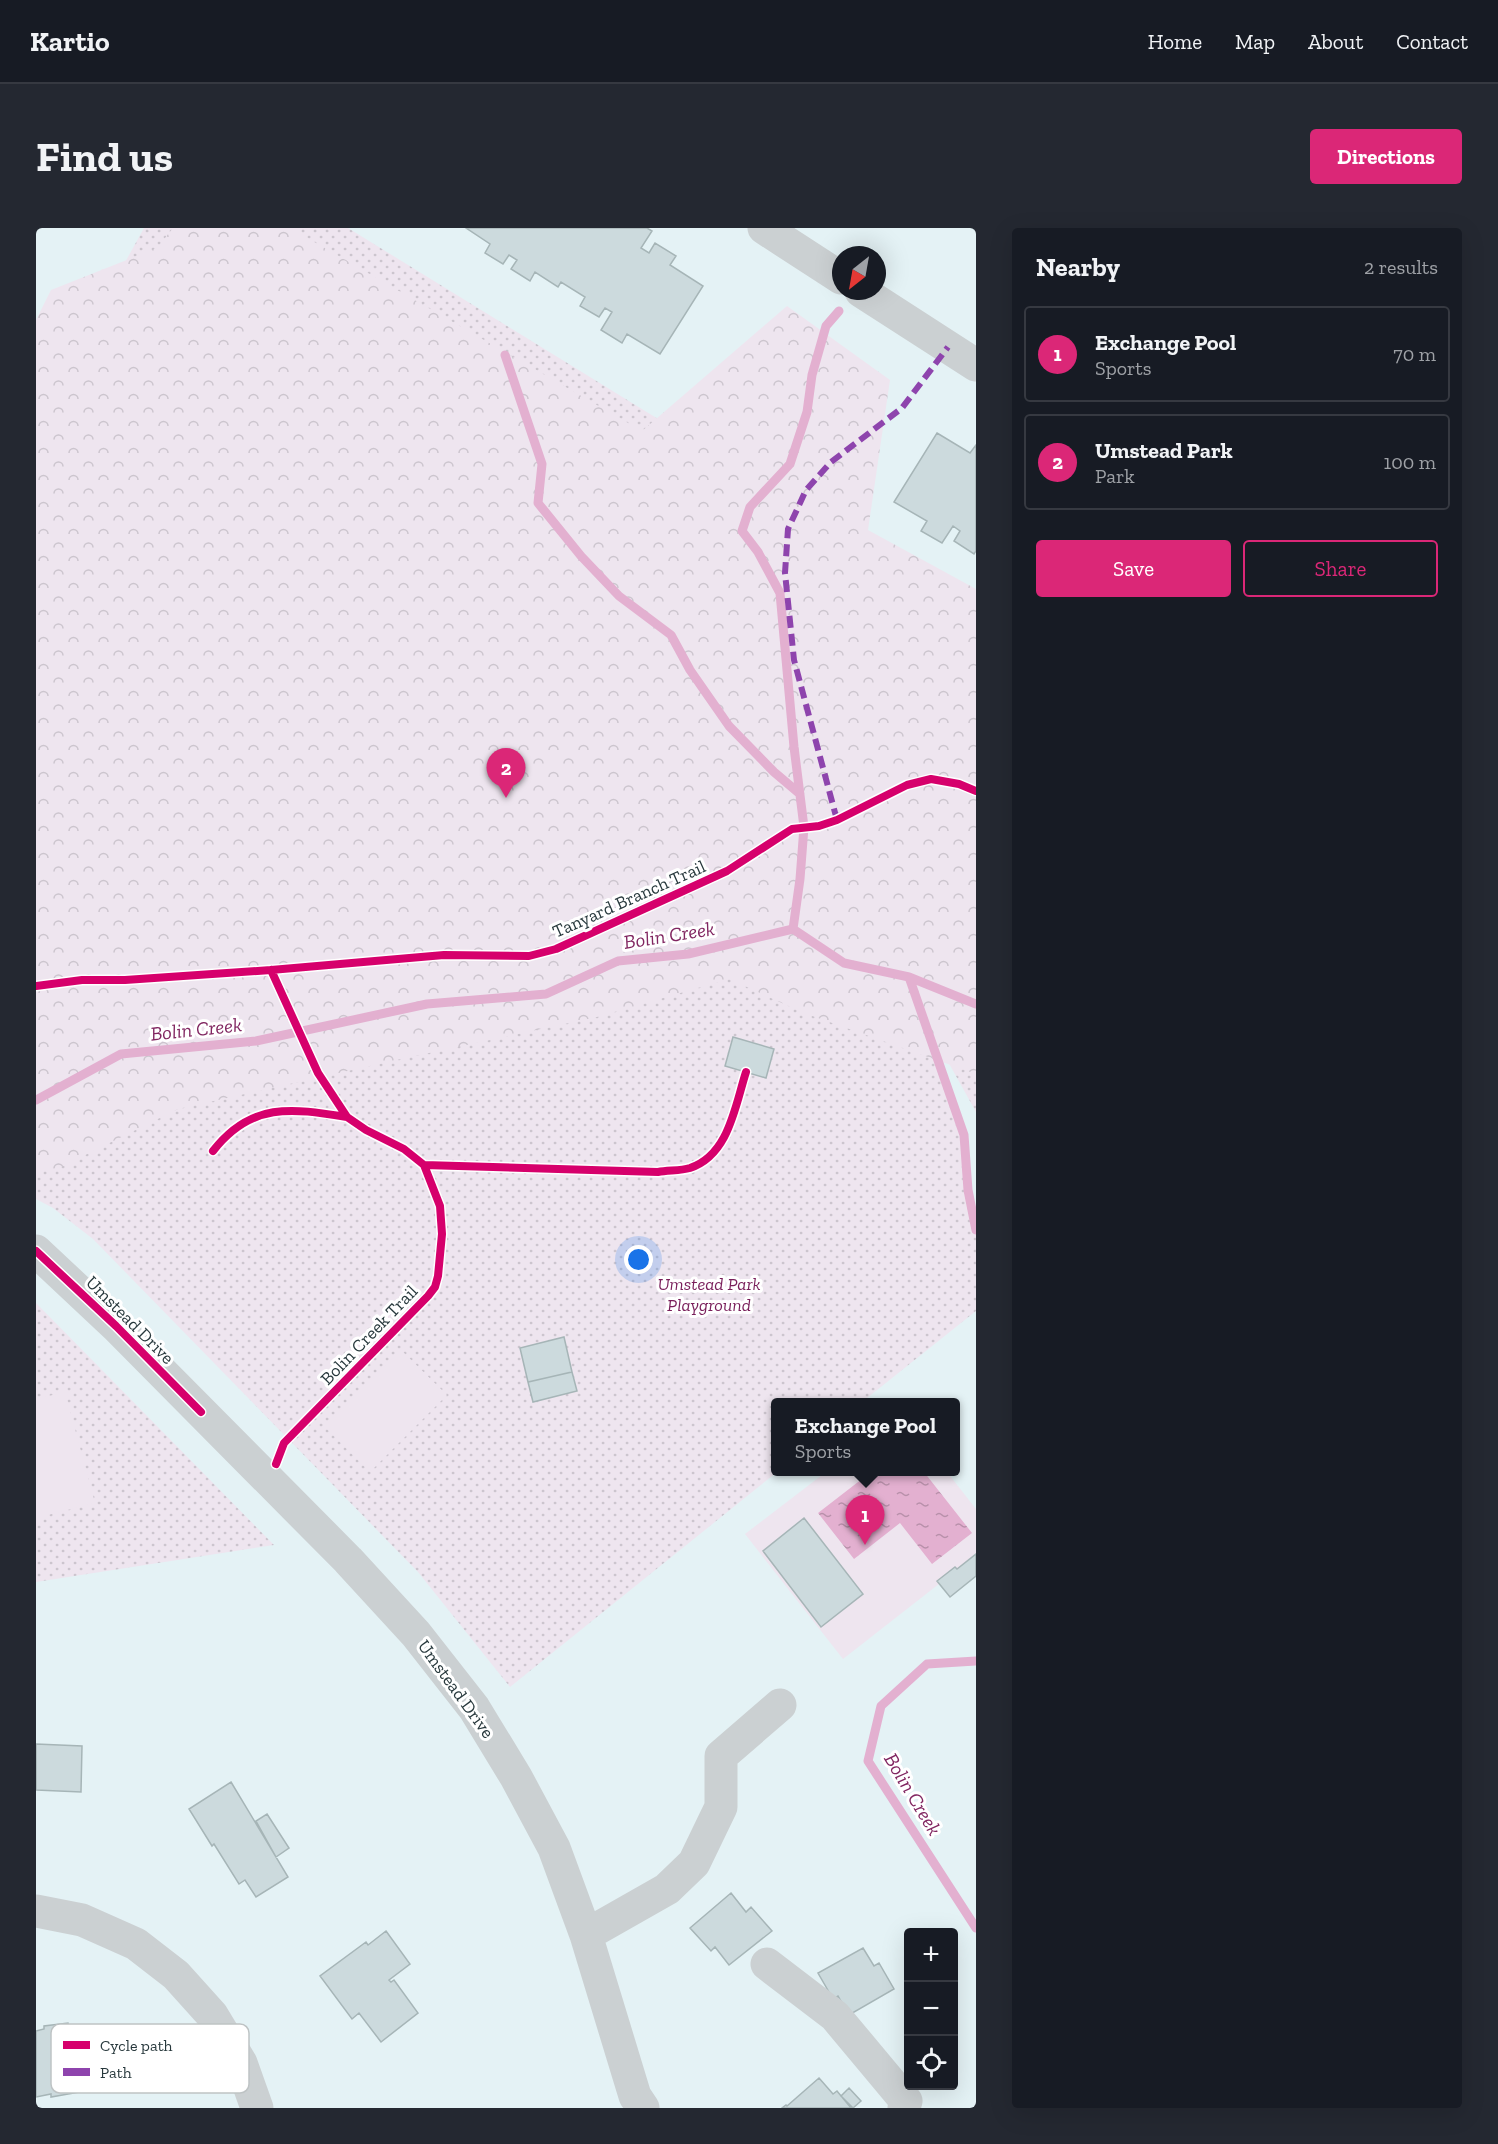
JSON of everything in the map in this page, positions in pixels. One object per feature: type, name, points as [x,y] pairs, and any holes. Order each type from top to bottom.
[{"type":"street","points":[[764,228],[832,272]]},
{"type":"street","points":[[875,300],[976,365]]},
{"type":"street","name":"Umstead Drive","points":[[36,1251],[116,1326],[332,1543],[416,1634],[474,1708],[516,1777],[554,1848],[586,1935],[635,2096],[643,2108]]},
{"type":"street","points":[[586,1935],[667,1889],[694,1863],[721,1807],[721,1756],[780,1706]]},
{"type":"street","points":[[36,1911],[82,1920],[136,1944],[176,1974],[217,2024]]},
{"type":"street","points":[[767,1964],[835,2016],[906,2101],[904,2108]]},
{"type":"street","points":[[249,2086],[257,2108]]},
{"type":"green space","name":"Umstead Park Playground","points":[[144,228],[348,228],[976,615],[976,1112],[907,988],[956,1115],[976,1218],[976,1311],[867,1398],[771,1398],[772,1476],[510,1687],[418,1572],[93,1239],[53,1208],[36,1199],[36,377],[102,269],[118,275]]},
{"type":"green space","points":[[173,228],[290,228],[642,431],[787,306],[890,380],[868,530],[976,589],[976,1074],[804,1013],[729,979],[597,1017],[178,1109],[59,1168],[36,1171],[36,320],[51,290],[157,248]]},
{"type":"green space","points":[[36,1303],[38,1305],[274,1545],[36,1582]]},
{"type":"green space","points":[[401,1350],[447,1395],[370,1472],[324,1426]]},
{"type":"green space","points":[[65,1392],[95,1503],[36,1518],[36,1399]]},
{"type":"green space","points":[[821,1476],[950,1476],[976,1509],[976,1555],[843,1659],[745,1534]]},
{"type":"water","points":[[866,1476],[927,1476],[972,1533],[932,1564],[900,1523],[854,1559],[818,1513]]},
{"type":"building","points":[[466,228],[647,228],[652,231],[641,248],[649,253],[655,243],[676,256],[670,265],[703,286],[660,354],[627,334],[622,343],[601,330],[612,312],[605,308],[599,317],[580,306],[585,297],[561,282],[558,287],[535,272],[530,281],[511,269],[517,260],[509,255],[503,264],[485,253],[490,244]]},
{"type":"building","points":[[937,433],[970,453],[976,445],[976,551],[974,554],[954,541],[960,531],[953,526],[942,543],[921,531],[927,521],[894,502]]},
{"type":"building","points":[[733,1037],[774,1049],[766,1078],[725,1066]]},
{"type":"building","points":[[564,1337],[572,1372],[528,1382],[520,1348]]},
{"type":"building","points":[[572,1372],[577,1391],[533,1402],[528,1382]]},
{"type":"building","points":[[804,1518],[863,1594],[821,1627],[763,1551]]},
{"type":"building","points":[[976,1554],[976,1576],[950,1597],[937,1581]]},
{"type":"building","points":[[36,1744],[82,1746],[81,1792],[36,1790]]},
{"type":"building","points":[[231,1782],[288,1877],[256,1897],[245,1880],[239,1884],[189,1809]]},
{"type":"building","points":[[267,1814],[289,1848],[276,1857],[256,1821]]},
{"type":"building","points":[[731,1893],[746,1912],[751,1907],[772,1931],[729,1965],[715,1947],[711,1951],[690,1928]]},
{"type":"building","points":[[386,1931],[410,1964],[389,1980],[391,1982],[394,1980],[418,2013],[381,2042],[359,2013],[352,2019],[320,1976],[366,1942],[368,1945]]},
{"type":"building","points":[[863,1948],[874,1966],[879,1963],[894,1989],[849,2015],[838,1996],[833,1999],[818,1973]]},
{"type":"building","points":[[51,2025],[51,2093],[74,2093],[36,2097],[36,2031],[44,2029],[44,2026]]},
{"type":"building","points":[[819,2078],[833,2094],[837,2091],[851,2108],[782,2108],[787,2106]]},
{"type":"building","points":[[849,2088],[861,2101],[853,2108],[841,2096]]},
{"type":"waterway","points":[[793,929],[804,827],[780,593],[758,552],[742,531],[750,507],[790,464],[807,412],[812,375],[826,326],[839,311]]},
{"type":"waterway","points":[[505,355],[542,464],[538,503],[581,556],[619,596],[671,635],[690,670],[729,726],[774,772],[800,794]]},
{"type":"waterway","name":"Bolin Creek","points":[[36,1100],[121,1054],[256,1041],[427,1004],[546,994],[618,961],[688,954],[793,929],[844,963],[909,977],[964,1135],[968,1190],[976,1230]]},
{"type":"waterway","points":[[909,977],[976,1004]]},
{"type":"waterway","name":"Bolin Creek","points":[[976,1661],[927,1664],[881,1706],[868,1761],[976,1928]]},
{"type":"marked path","points":[[837,820],[794,660],[785,573],[788,529],[806,490],[831,462],[902,408],[948,347]]},
{"type":"cycle path","name":"Tanyard Branch Trail","points":[[36,986],[82,980],[125,980],[271,970],[444,955],[529,956],[556,949],[727,871],[792,829],[819,826],[837,820],[907,785],[931,779],[959,784],[976,791]]},
{"type":"cycle path","name":"Bolin Creek Trail","points":[[271,970],[318,1073],[347,1117],[366,1130],[404,1149],[424,1165],[440,1206],[442,1234],[435,1287],[284,1443],[276,1464]]},
{"type":"cycle path","points":[[424,1165],[658,1172],[690,1168],[703,1162],[722,1141],[734,1114],[746,1072]]},
{"type":"cycle path","points":[[213,1151],[227,1135],[257,1116],[290,1111],[347,1117]]},
{"type":"cycle path","points":[[36,1251],[116,1326],[201,1412]]},
{"type":"place","name":"Umstead Park","points":[[506,798]]},
{"type":"place","name":"Exchange Pool","points":[[865,1545]]}]
